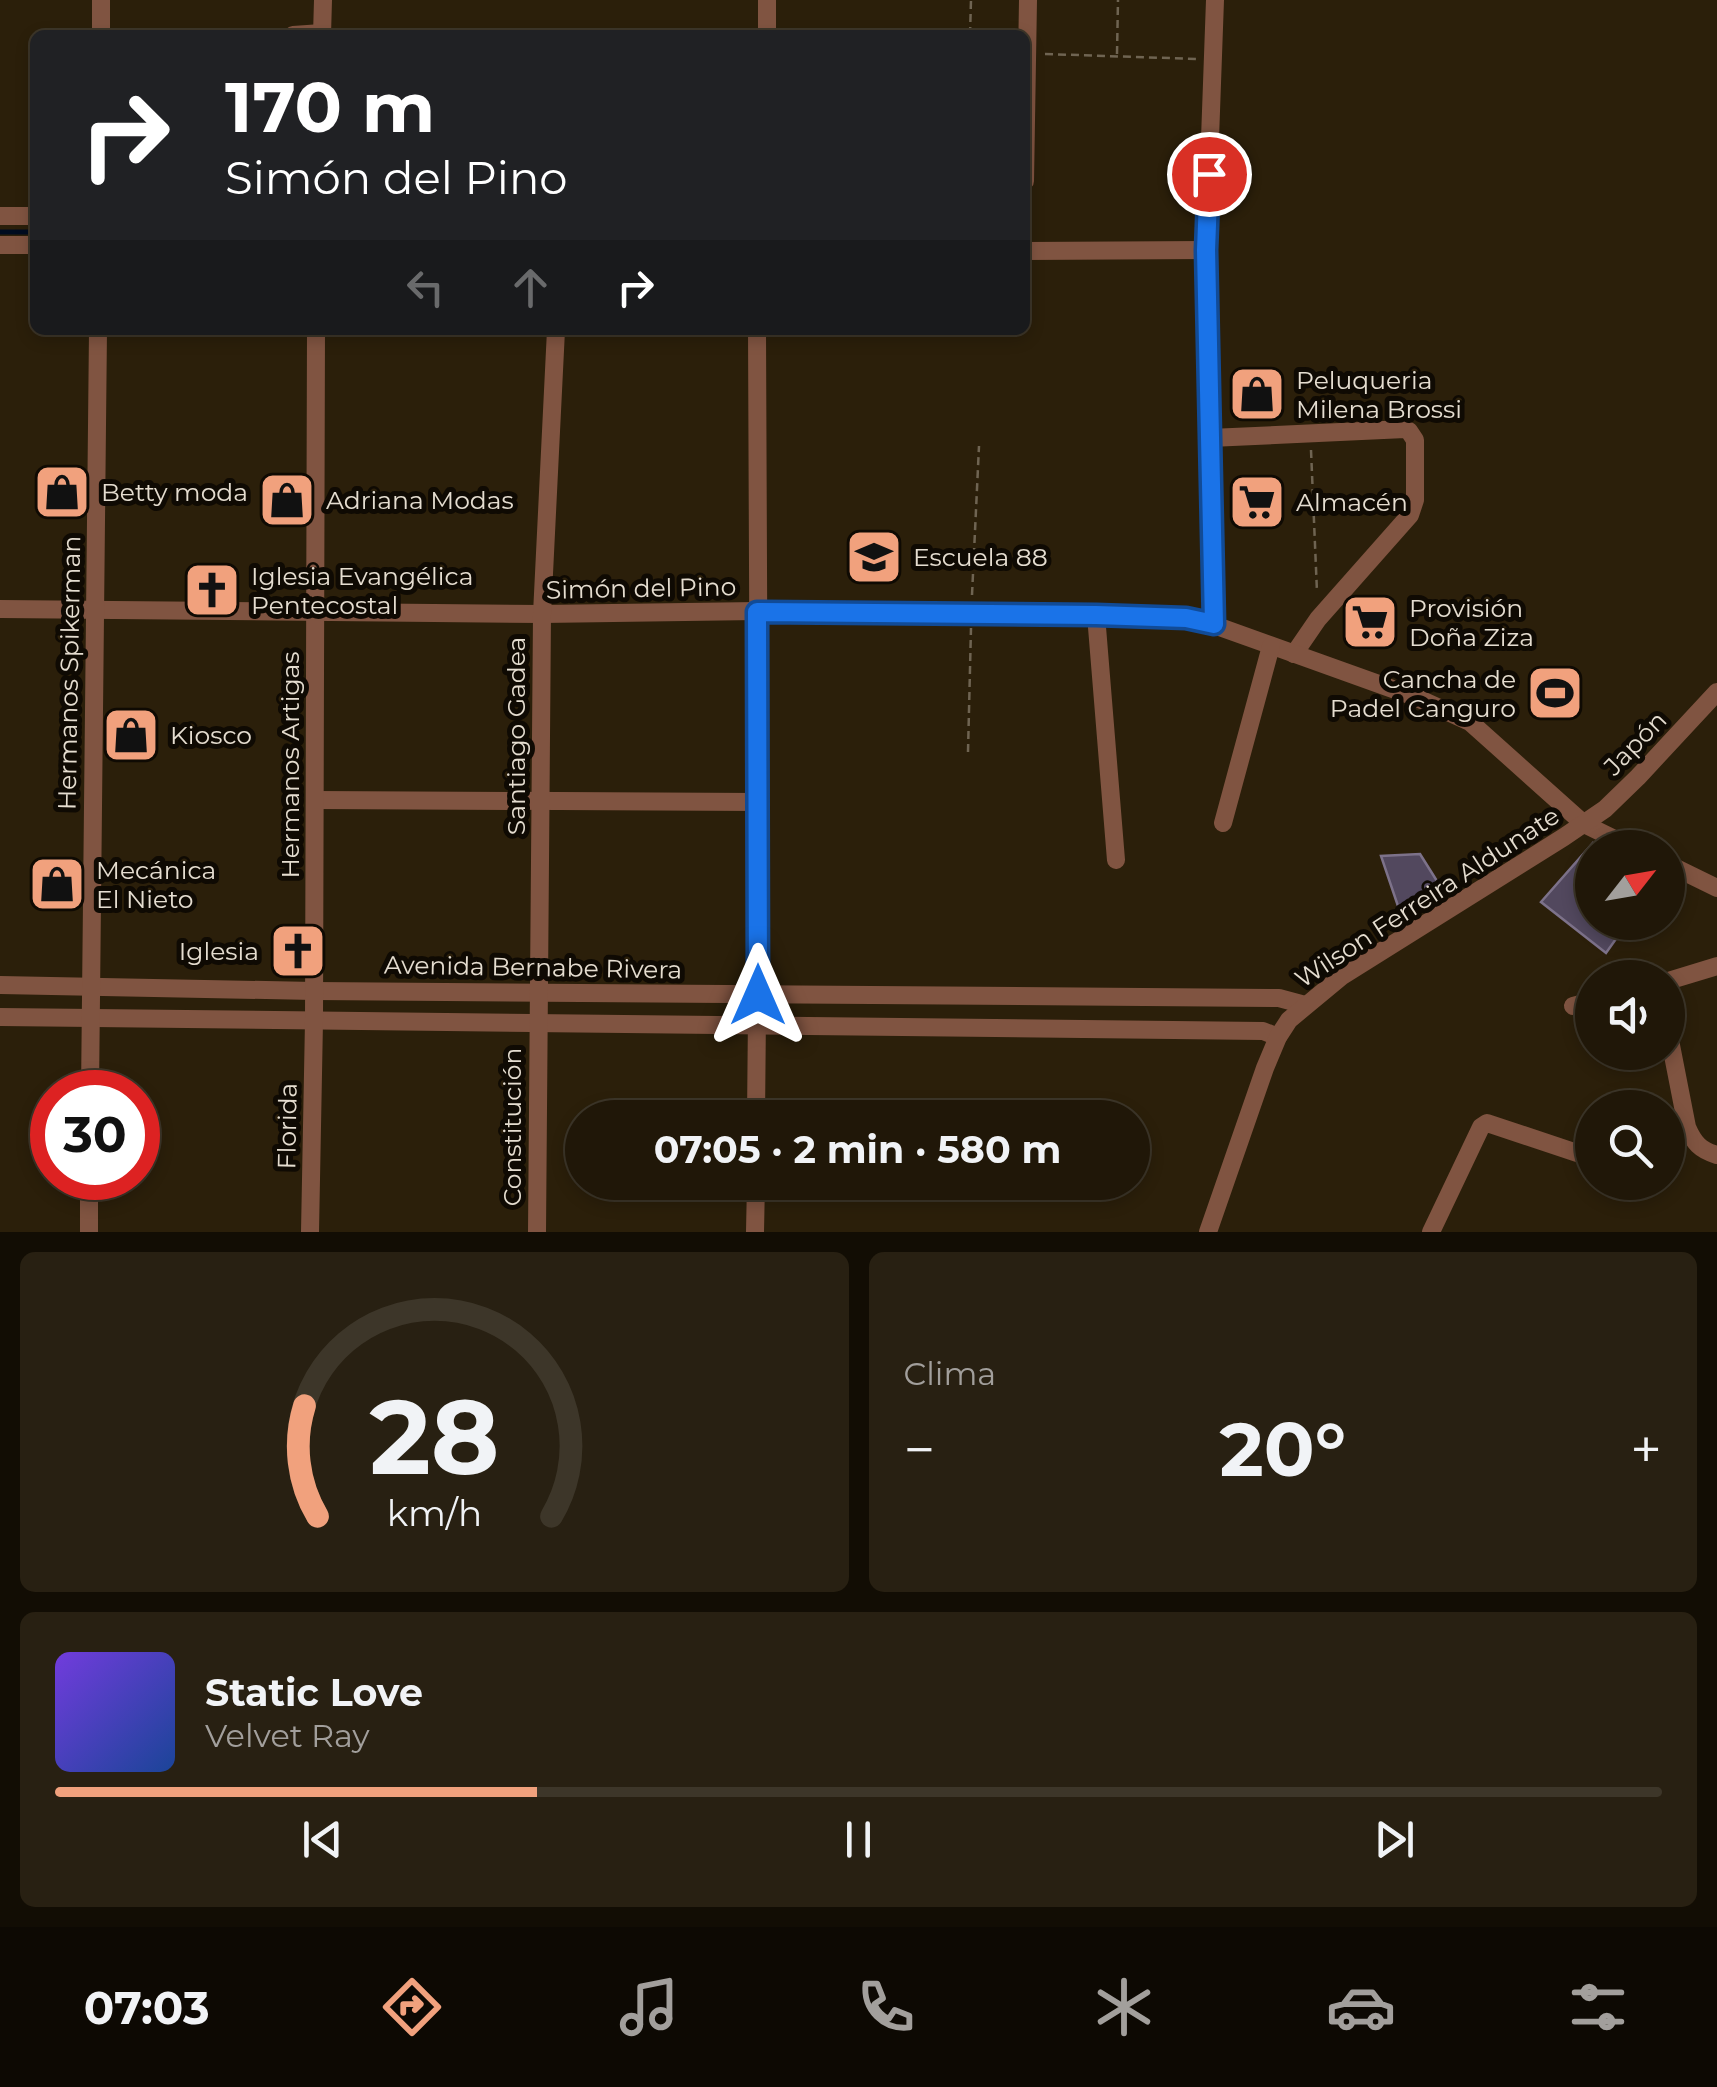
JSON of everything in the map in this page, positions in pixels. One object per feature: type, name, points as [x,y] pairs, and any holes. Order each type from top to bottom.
[{"type":"street","points":[[101,30],[102,0]]},
{"type":"street","points":[[322,30],[323,0]]},
{"type":"street","points":[[766,30],[768,0]]},
{"type":"street","points":[[1027,30],[1028,0]]},
{"type":"street","points":[[1214,624],[1206,250],[1215,0]]},
{"type":"street","points":[[0,216],[30,216]]},
{"type":"street","points":[[0,245],[30,244]]},
{"type":"street","points":[[1030,251],[1206,250]]},
{"type":"street","name":"Hermanos Spikerman","points":[[90,1070],[98,335]]},
{"type":"street","name":"Hermanos Artigas","points":[[314,1021],[316,335]]},
{"type":"street","name":"Santiago Gadea","points":[[538,1023],[542,614],[556,335]]},
{"type":"street","points":[[756,335],[756,1100]]},
{"type":"street","points":[[1210,438],[1405,429],[1413,435],[1415,500],[1410,515],[1318,619],[1294,654]]},
{"type":"street","name":"Simón del Pino","points":[[0,609],[1186,618],[1214,624],[1415,697],[1470,722],[1584,824],[1596,830]]},
{"type":"street","points":[[1096,615],[1116,860]]},
{"type":"street","points":[[1223,823],[1271,646]]},
{"type":"street","name":"Japón","points":[[1584,824],[1638,777],[1717,692]]},
{"type":"street","points":[[315,800],[759,802]]},
{"type":"street","name":"Wilson Ferreira Aldunate","points":[[1208,1232],[1265,1068],[1289,1020],[1342,976],[1584,824]]},
{"type":"street","points":[[1685,872],[1717,888]]},
{"type":"street","points":[[1685,976],[1717,966]]},
{"type":"street","name":"Avenida Bernabe Rivera","points":[[0,985],[1278,998],[1305,1005]]},
{"type":"street","points":[[0,1017],[1263,1032],[1278,1037]]},
{"type":"street","name":"Florida","points":[[310,1232],[314,1021]]},
{"type":"street","name":"Constitución","points":[[537,1232],[538,1023]]},
{"type":"street","points":[[1676,1070],[1693,1141],[1703,1151],[1717,1155]]},
{"type":"street","points":[[1431,1232],[1480,1127],[1487,1123],[1575,1152]]},
{"type":"street","points":[[89,1200],[89,1232]]},
{"type":"street","points":[[755,1232],[756,1200]]},
{"type":"path","points":[[970,30],[971,0]]},
{"type":"path","points":[[1117,56],[1118,0]]},
{"type":"path","points":[[1030,54],[1213,59]]},
{"type":"path","points":[[1310,434],[1318,619]]},
{"type":"building","points":[[1420,854],[1442,889],[1399,909],[1381,856]]},
{"type":"building","points":[[1575,863],[1575,929],[1541,902]]},
{"type":"building","points":[[1589,940],[1615,940],[1606,953]]},
{"type":"waterway","points":[[0,232],[30,232]]},
{"type":"place","name":"Peluqueria Milena Brossi","points":[[1257,394]]},
{"type":"place","name":"Betty moda","points":[[62,492]]},
{"type":"place","name":"Adriana Modas","points":[[287,500]]},
{"type":"place","name":"Almacén","points":[[1257,502]]},
{"type":"place","name":"Escuela 88","points":[[874,557]]},
{"type":"place","name":"Iglesia Evangélica Pentecostal","points":[[212,590]]},
{"type":"place","name":"Provisión Doña Ziza","points":[[1370,622]]},
{"type":"place","name":"Cancha de Padel Canguro","points":[[1555,693]]},
{"type":"place","name":"Kiosco","points":[[131,735]]},
{"type":"place","name":"Mecánica El Nieto","points":[[57,884]]},
{"type":"place","name":"Iglesia","points":[[298,951]]},
{"type":"route","points":[[758,995],[757,612],[1096,615],[1186,618],[1214,624],[1206,250],[1209,174]]}]
